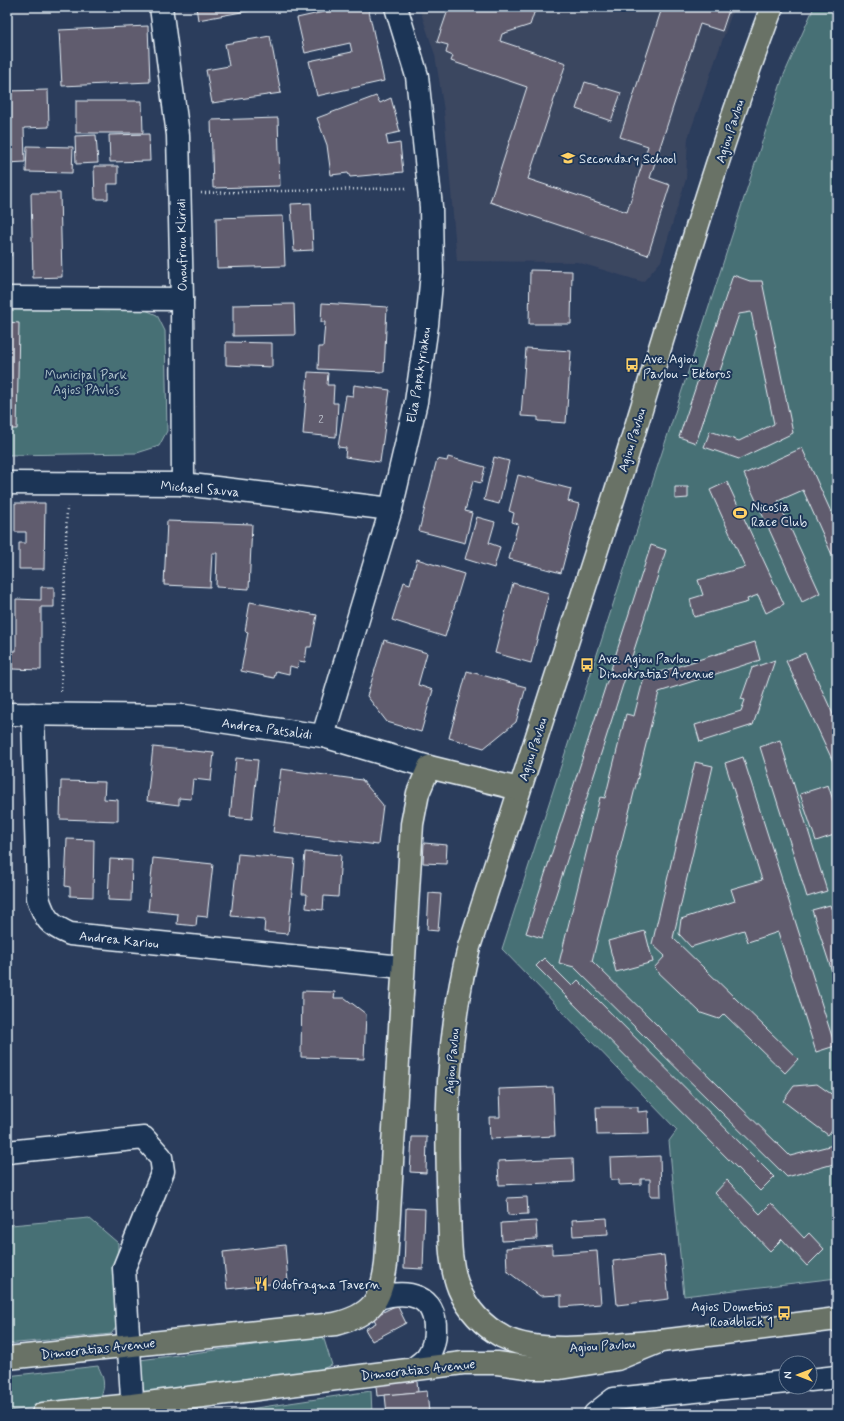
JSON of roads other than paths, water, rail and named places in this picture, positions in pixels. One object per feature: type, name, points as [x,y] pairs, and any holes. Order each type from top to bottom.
[{"type":"main road","name":"Agiou Pavlou","points":[[661,1341],[548,1348],[515,1342],[486,1326],[476,1316],[465,1301],[455,1275],[451,1255],[448,1190],[447,1106],[449,1061],[460,983],[469,948],[621,475],[695,233],[753,58],[772,7]]},
{"type":"main road","name":"Andrea Patsalidi","points":[[428,767],[519,789]]},
{"type":"main road","points":[[376,1301],[382,1289],[386,1264],[402,967],[412,824],[418,793],[428,767]]},
{"type":"main road","name":"Dimocratias Avenue","points":[[7,1358],[335,1324],[362,1314],[376,1301]]},
{"type":"main road","name":"Dimocratias Avenue","points":[[44,1414],[132,1409],[413,1369],[481,1362],[534,1368],[560,1368],[618,1358],[661,1341],[837,1319]]},
{"type":"street","name":"Onoufriou Kliridi","points":[[161,7],[178,135],[181,193],[183,484]]},
{"type":"street","name":"Elia Papakyriakou","points":[[323,736],[391,509],[416,402],[426,332],[432,273],[429,188],[416,76],[396,7]]},
{"type":"street","points":[[7,298],[182,299]]},
{"type":"street","name":"Michael Savva","points":[[7,483],[183,484],[391,509]]},
{"type":"street","name":"Andrea Patsalidi","points":[[7,714],[185,716],[323,736],[428,767]]},
{"type":"street","name":"Andrea Kariou","points":[[33,714],[38,898],[44,916],[55,928],[70,934],[402,967]]},
{"type":"street","points":[[7,1152],[144,1138],[161,1157],[163,1172],[124,1268],[132,1409]]},
{"type":"street","points":[[376,1301],[390,1294],[407,1294],[423,1299],[431,1307],[435,1323],[435,1341],[427,1357],[413,1369]]},
{"type":"street","points":[[818,1379],[837,1377]]},
{"type":"street","points":[[595,1414],[614,1399],[778,1383]]},
{"type":"place","name":"Secondary School","points":[[568,158]]},
{"type":"place","name":"Ave. Agiou Pavlou - Ektoros","points":[[632,365]]},
{"type":"place","name":"Nicosia Race Club","points":[[740,513]]},
{"type":"place","name":"Ave. Agiou Pavlou - Dimokratias Avenue","points":[[587,665]]},
{"type":"place","name":"Odofragma Tavern","points":[[261,1284]]},
{"type":"place","name":"Agios Dometios Roadblock 1","points":[[784,1313]]},
{"type":"park label","name":"Municipal Park Agios PAvlos","points":[[86,382]]}]
